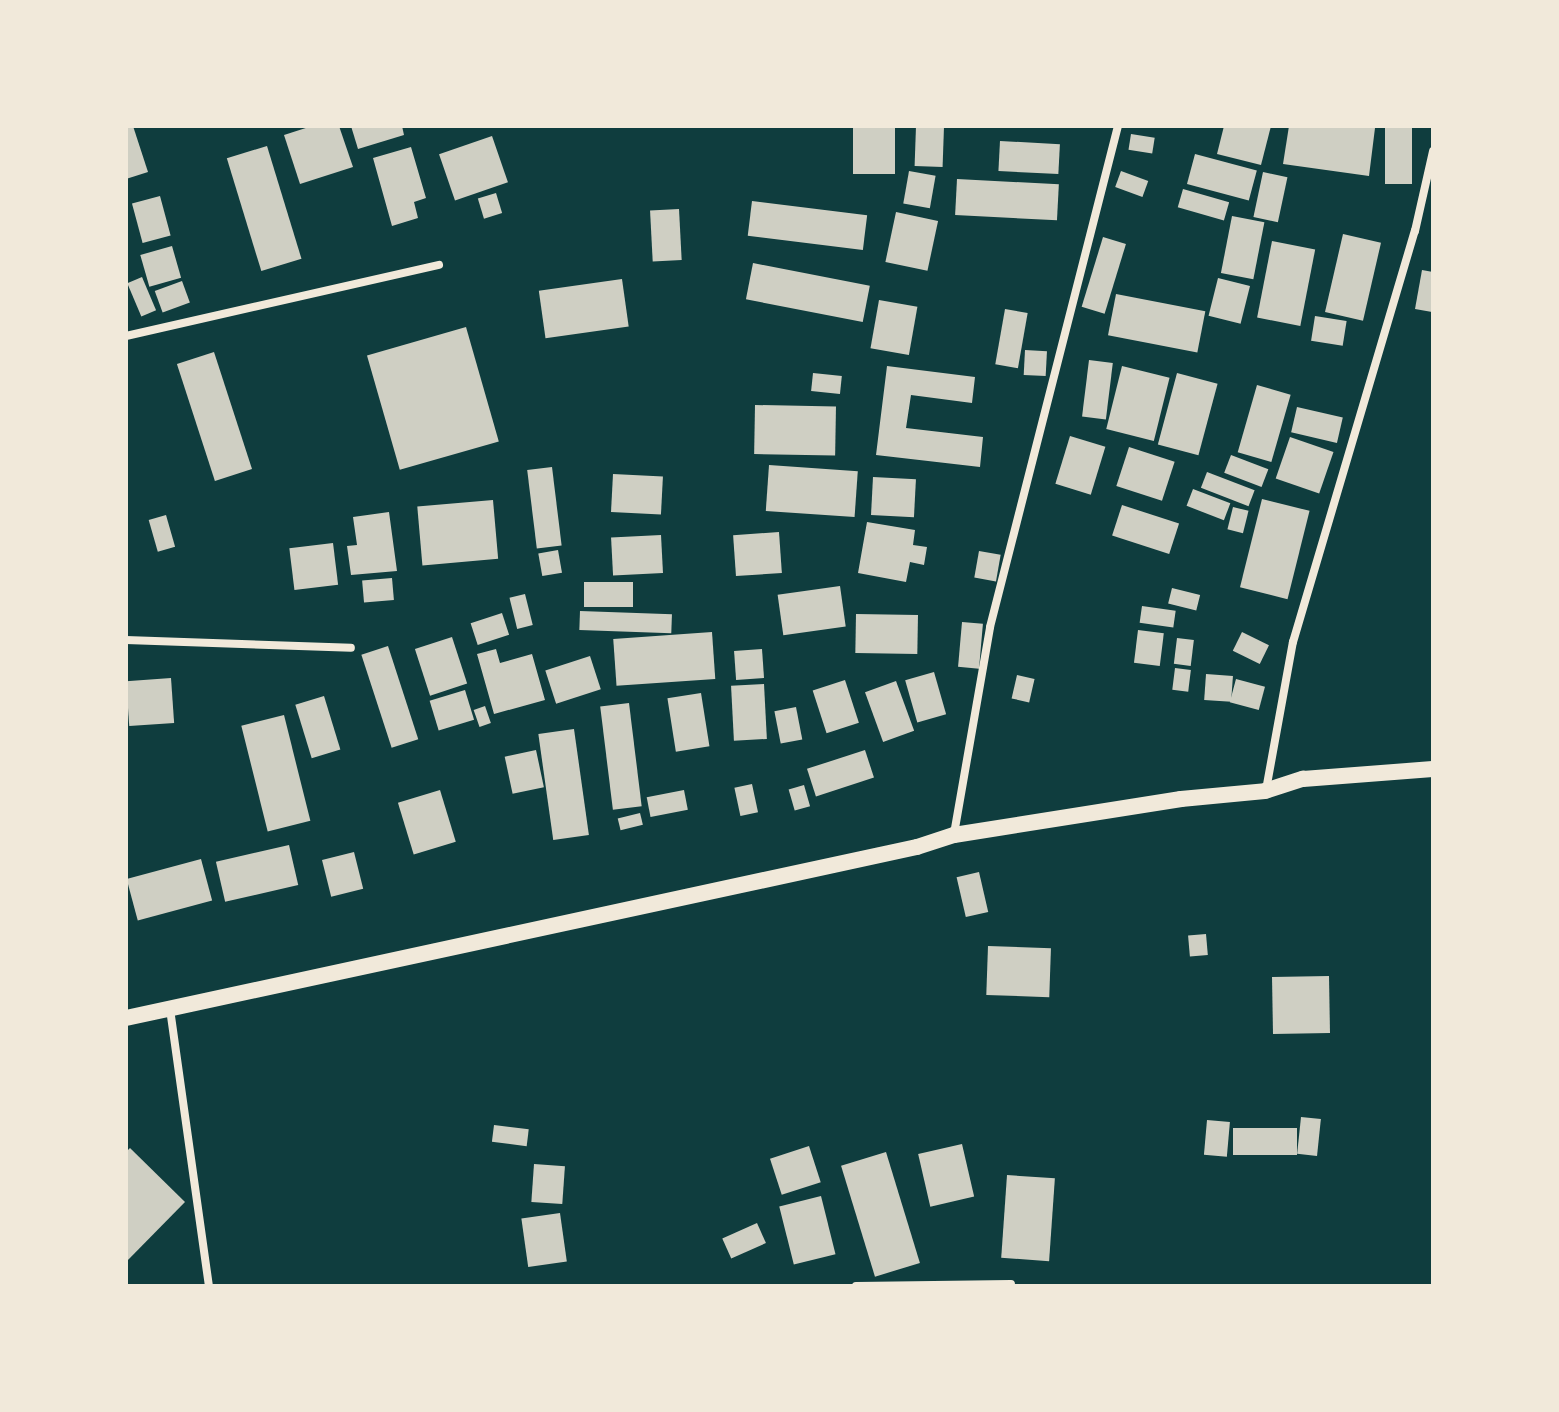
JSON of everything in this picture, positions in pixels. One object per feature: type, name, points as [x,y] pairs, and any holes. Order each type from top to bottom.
[{"type":"main road","points":[[126,1018],[954,835],[1181,799],[1265,791],[1303,779],[1433,769]]},
{"type":"street","points":[[954,835],[990,627],[1118,126]]},
{"type":"street","points":[[1265,791],[1293,642],[1415,231],[1433,151]]},
{"type":"street","points":[[126,336],[439,265]]},
{"type":"street","points":[[126,640],[351,648]]},
{"type":"street","points":[[170,1009],[209,1286]]},
{"type":"street","points":[[856,1286],[1011,1284]]},
{"type":"building","points":[[126,126],[133,126],[148,172],[126,179]]},
{"type":"building","points":[[312,126],[339,126],[353,167],[300,184],[284,135]]},
{"type":"building","points":[[351,126],[402,126],[404,135],[358,149]]},
{"type":"building","points":[[853,126],[895,126],[895,174],[853,174]]},
{"type":"building","points":[[916,126],[944,127],[943,167],[915,166]]},
{"type":"building","points":[[1224,126],[1271,126],[1261,165],[1217,154]]},
{"type":"building","points":[[1289,126],[1375,128],[1369,176],[1283,164]]},
{"type":"building","points":[[1385,126],[1412,126],[1412,184],[1385,184]]},
{"type":"building","points":[[1131,134],[1155,138],[1152,154],[1128,150]]},
{"type":"building","points":[[492,136],[508,182],[455,201],[439,154]]},
{"type":"building","points":[[1000,141],[1060,144],[1058,174],[998,171]]},
{"type":"building","points":[[267,146],[301,259],[261,271],[227,158]]},
{"type":"building","points":[[411,147],[426,198],[414,202],[418,218],[392,226],[373,158]]},
{"type":"building","points":[[1195,154],[1257,171],[1249,201],[1187,184]]},
{"type":"building","points":[[909,171],[936,176],[930,208],[903,203]]},
{"type":"building","points":[[1121,171],[1148,181],[1142,197],[1115,187]]},
{"type":"building","points":[[1263,172],[1287,177],[1278,222],[1253,217]]},
{"type":"building","points":[[957,179],[1059,184],[1057,220],[955,215]]},
{"type":"building","points":[[1183,189],[1229,202],[1224,220],[1178,207]]},
{"type":"building","points":[[496,193],[502,213],[484,219],[478,199]]},
{"type":"building","points":[[160,196],[171,236],[143,243],[132,204]]},
{"type":"building","points":[[752,201],[867,215],[863,250],[748,236]]},
{"type":"building","points":[[679,209],[682,260],[653,261],[650,211]]},
{"type":"building","points":[[896,212],[938,221],[927,271],[885,262]]},
{"type":"building","points":[[1232,216],[1264,222],[1253,279],[1221,273]]},
{"type":"building","points":[[1343,234],[1381,243],[1363,321],[1325,312]]},
{"type":"building","points":[[1103,237],[1126,244],[1105,314],[1082,307]]},
{"type":"building","points":[[1272,241],[1315,249],[1300,326],[1257,318]]},
{"type":"building","points":[[172,246],[181,278],[149,287],[140,255]]},
{"type":"building","points":[[753,263],[870,286],[863,322],[746,299]]},
{"type":"building","points":[[1422,270],[1433,272],[1432,312],[1415,309]]},
{"type":"building","points":[[142,277],[156,310],[141,316],[127,283]]},
{"type":"building","points":[[1218,278],[1250,286],[1241,324],[1209,316]]},
{"type":"building","points":[[622,279],[629,327],[545,338],[539,291]]},
{"type":"building","points":[[182,281],[190,303],[163,313],[155,291]]},
{"type":"building","points":[[1116,294],[1205,311],[1197,353],[1108,335]]},
{"type":"building","points":[[879,300],[917,307],[909,355],[870,348]]},
{"type":"building","points":[[1005,309],[1028,313],[1018,368],[995,364]]},
{"type":"building","points":[[1315,316],[1347,321],[1343,346],[1311,341]]},
{"type":"building","points":[[466,327],[499,441],[400,470],[367,355]]},
{"type":"building","points":[[1025,350],[1047,351],[1046,376],[1024,375]]},
{"type":"building","points":[[214,352],[252,469],[215,481],[177,364]]},
{"type":"building","points":[[1089,360],[1113,363],[1106,419],[1082,417]]},
{"type":"building","points":[[887,366],[975,377],[972,403],[911,395],[906,428],[983,437],[980,467],[876,455]]},
{"type":"building","points":[[1122,366],[1170,378],[1154,441],[1106,429]]},
{"type":"building","points":[[813,373],[842,376],[840,394],[811,391]]},
{"type":"building","points":[[1177,373],[1218,384],[1198,455],[1158,444]]},
{"type":"building","points":[[1257,385],[1291,395],[1271,462],[1238,452]]},
{"type":"building","points":[[755,405],[836,406],[835,455],[754,454]]},
{"type":"building","points":[[1297,407],[1343,418],[1337,443],[1291,432]]},
{"type":"building","points":[[1070,436],[1105,447],[1091,495],[1055,484]]},
{"type":"building","points":[[1290,437],[1333,452],[1319,494],[1276,479]]},
{"type":"building","points":[[1129,447],[1175,462],[1162,501],[1116,486]]},
{"type":"building","points":[[1231,455],[1268,469],[1262,487],[1224,473]]},
{"type":"building","points":[[769,465],[858,471],[855,517],[766,511]]},
{"type":"building","points":[[552,467],[562,545],[537,548],[527,470]]},
{"type":"building","points":[[1207,472],[1255,490],[1249,506],[1201,488]]},
{"type":"building","points":[[613,474],[663,477],[661,515],[611,512]]},
{"type":"building","points":[[873,477],[916,479],[914,517],[871,515]]},
{"type":"building","points":[[1193,489],[1230,503],[1224,520],[1187,506]]},
{"type":"building","points":[[1262,499],[1310,511],[1288,599],[1240,587]]},
{"type":"building","points":[[493,500],[498,559],[422,565],[417,507]]},
{"type":"building","points":[[1122,505],[1179,524],[1169,554],[1112,535]]},
{"type":"building","points":[[1233,507],[1249,511],[1243,533],[1227,529]]},
{"type":"building","points":[[389,512],[397,571],[351,575],[347,546],[357,545],[353,517]]},
{"type":"building","points":[[166,515],[175,547],[158,552],[149,520]]},
{"type":"building","points":[[867,522],[915,530],[913,545],[927,547],[924,565],[910,562],[906,582],[858,573]]},
{"type":"building","points":[[779,532],[782,573],[736,576],[733,535]]},
{"type":"building","points":[[661,535],[663,573],[613,576],[611,538]]},
{"type":"building","points":[[333,543],[338,585],[294,590],[289,548]]},
{"type":"building","points":[[558,550],[562,573],[542,576],[538,553]]},
{"type":"building","points":[[979,551],[1001,555],[996,581],[974,578]]},
{"type":"building","points":[[392,578],[394,600],[364,603],[362,581]]},
{"type":"building","points":[[584,582],[633,582],[633,607],[584,607]]},
{"type":"building","points":[[840,586],[846,627],[783,635],[778,595]]},
{"type":"building","points":[[1172,588],[1200,595],[1196,611],[1168,604]]},
{"type":"building","points":[[525,594],[533,625],[517,629],[509,598]]},
{"type":"building","points":[[1142,606],[1176,611],[1173,628],[1140,623]]},
{"type":"building","points":[[580,611],[672,614],[671,633],[579,630]]},
{"type":"building","points":[[502,613],[509,635],[478,645],[471,623]]},
{"type":"building","points":[[856,614],[918,615],[917,654],[855,653]]},
{"type":"building","points":[[962,622],[983,624],[979,669],[958,667]]},
{"type":"building","points":[[1138,630],[1164,633],[1160,666],[1134,663]]},
{"type":"building","points":[[712,632],[715,679],[617,686],[613,639]]},
{"type":"building","points":[[1242,632],[1269,645],[1260,664],[1233,651]]},
{"type":"building","points":[[452,637],[467,684],[430,696],[415,649]]},
{"type":"building","points":[[1177,638],[1194,640],[1191,666],[1174,664]]},
{"type":"building","points":[[388,646],[418,739],[392,748],[361,655]]},
{"type":"building","points":[[496,649],[500,663],[532,654],[545,700],[494,714],[477,654]]},
{"type":"building","points":[[762,649],[764,678],[736,680],[734,651]]},
{"type":"building","points":[[590,656],[601,689],[556,704],[545,671]]},
{"type":"building","points":[[1175,668],[1191,670],[1188,692],[1172,690]]},
{"type":"building","points":[[934,672],[946,714],[917,723],[905,680]]},
{"type":"building","points":[[1206,674],[1233,676],[1231,702],[1204,700]]},
{"type":"building","points":[[1017,675],[1035,679],[1029,702],[1012,698]]},
{"type":"building","points":[[171,678],[174,723],[129,726],[126,681]]},
{"type":"building","points":[[1236,679],[1265,687],[1259,710],[1230,702]]},
{"type":"building","points":[[845,680],[859,723],[827,733],[813,691]]},
{"type":"building","points":[[896,681],[914,731],[883,742],[865,692]]},
{"type":"building","points":[[764,684],[767,739],[734,741],[731,686]]},
{"type":"building","points":[[465,690],[474,720],[439,730],[430,701]]},
{"type":"building","points":[[701,693],[709,746],[676,752],[667,698]]},
{"type":"building","points":[[324,696],[340,750],[312,758],[295,705]]},
{"type":"building","points":[[629,703],[642,806],[613,810],[600,707]]},
{"type":"building","points":[[485,706],[491,723],[480,727],[474,710]]},
{"type":"building","points":[[796,707],[802,739],[781,744],[774,711]]},
{"type":"building","points":[[284,715],[310,821],[268,831],[241,726]]},
{"type":"building","points":[[574,729],[589,835],[553,840],[538,734]]},
{"type":"building","points":[[536,750],[544,787],[513,794],[505,757]]},
{"type":"building","points":[[865,750],[874,778],[816,796],[807,769]]},
{"type":"building","points":[[752,784],[758,812],[740,816],[734,788]]},
{"type":"building","points":[[804,785],[810,806],[795,811],[789,789]]},
{"type":"building","points":[[440,790],[456,842],[414,855],[398,803]]},
{"type":"building","points":[[684,790],[688,810],[651,817],[647,797]]},
{"type":"building","points":[[640,813],[643,825],[621,830],[618,819]]},
{"type":"building","points":[[289,845],[298,885],[225,902],[216,862]]},
{"type":"building","points":[[354,852],[363,889],[331,897],[322,860]]},
{"type":"building","points":[[201,859],[212,901],[138,920],[127,879]]},
{"type":"building","points":[[979,872],[988,912],[966,917],[957,877]]},
{"type":"building","points":[[1206,934],[1208,955],[1190,956],[1188,936]]},
{"type":"building","points":[[988,946],[1051,948],[1049,997],[986,995]]},
{"type":"building","points":[[1329,976],[1330,1033],[1273,1034],[1272,977]]},
{"type":"building","points":[[1301,1117],[1321,1119],[1317,1156],[1297,1154]]},
{"type":"building","points":[[1207,1120],[1230,1122],[1227,1157],[1204,1155]]},
{"type":"building","points":[[494,1125],[529,1129],[527,1146],[492,1142]]},
{"type":"building","points":[[1233,1128],[1297,1128],[1297,1155],[1233,1155]]},
{"type":"building","points":[[962,1144],[974,1197],[930,1207],[918,1154]]},
{"type":"building","points":[[809,1146],[821,1182],[782,1195],[770,1159]]},
{"type":"building","points":[[130,1148],[185,1202],[126,1262],[126,1152]]},
{"type":"building","points":[[886,1152],[920,1263],[875,1277],[841,1166]]},
{"type":"building","points":[[534,1164],[565,1166],[562,1204],[531,1202]]},
{"type":"building","points":[[1007,1175],[1055,1178],[1049,1261],[1001,1258]]},
{"type":"building","points":[[821,1196],[836,1254],[794,1265],[779,1206]]},
{"type":"building","points":[[560,1213],[567,1262],[528,1267],[521,1218]]},
{"type":"building","points":[[757,1223],[766,1243],[731,1259],[722,1238]]}]
